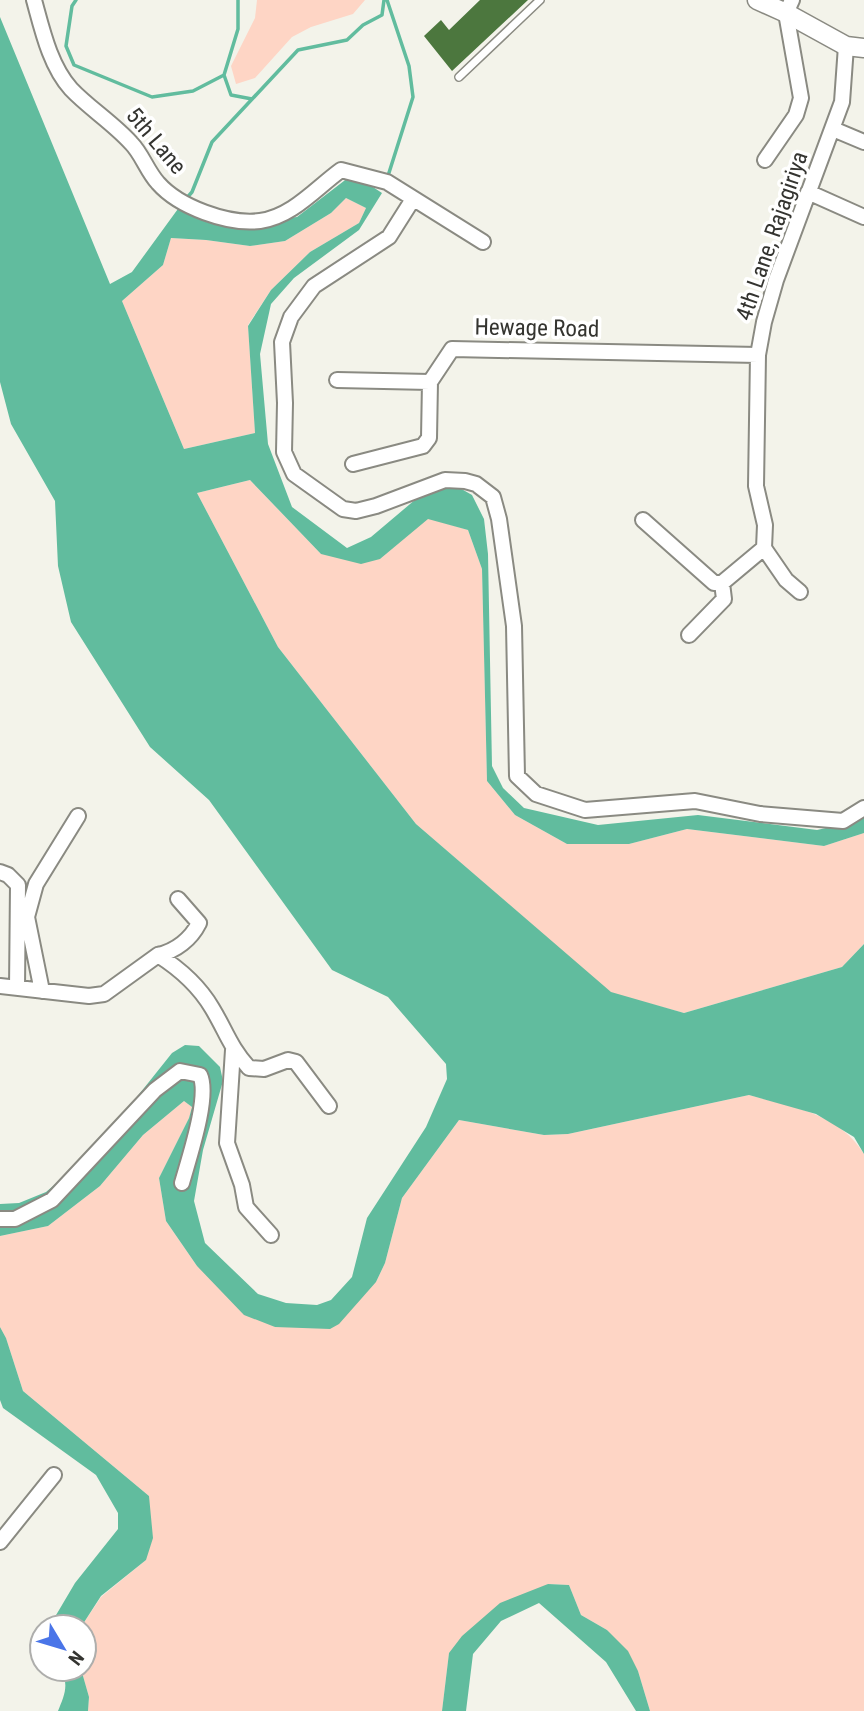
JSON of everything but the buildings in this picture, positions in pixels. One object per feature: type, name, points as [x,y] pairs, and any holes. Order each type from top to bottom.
[{"type":"street","name":"5th Lane","points":[[34,0],[55,63],[70,88],[134,146],[157,183],[182,203],[234,219],[261,221],[291,209],[341,170],[387,182],[483,242]]},
{"type":"street","points":[[757,0],[789,6],[855,47]]},
{"type":"street","points":[[765,160],[796,115],[801,98],[789,6]]},
{"type":"street","name":"4th Lane, Rajagiriya","points":[[764,548],[765,525],[756,486],[758,355],[776,280],[833,129],[855,47]]},
{"type":"street","points":[[833,129],[864,142]]},
{"type":"street","points":[[808,192],[864,217]]},
{"type":"street","points":[[413,199],[389,237],[314,286],[290,317],[282,342],[284,452],[294,474],[343,509],[356,512],[445,480],[476,484],[493,497],[499,519],[514,626],[517,776],[536,794],[585,810],[695,801],[760,814],[843,821],[864,808]]},
{"type":"street","name":"Hewage Road","points":[[430,382],[452,349],[758,355]]},
{"type":"street","points":[[337,380],[430,382],[429,438],[423,446],[353,464]]},
{"type":"street","points":[[643,520],[714,583],[722,583],[764,548],[786,580],[800,592]]},
{"type":"street","points":[[689,635],[724,599],[722,583]]},
{"type":"street","points":[[42,991],[27,917],[36,884],[78,816]]},
{"type":"street","points":[[0,872],[8,875],[18,885],[17,988]]},
{"type":"street","points":[[0,986],[89,996],[104,994],[158,955],[171,952],[194,933],[199,923],[178,899]]},
{"type":"street","points":[[158,955],[172,963],[196,985],[212,1008],[233,1050],[249,1068],[264,1069],[288,1060],[296,1062],[330,1106]]},
{"type":"street","points":[[233,1050],[227,1143],[242,1185],[246,1207],[271,1235]]},
{"type":"street","points":[[0,1219],[15,1219],[52,1200],[155,1090],[180,1071],[186,1071],[200,1075],[203,1082],[200,1116],[182,1182]]},
{"type":"street","points":[[0,1542],[54,1475]]},
{"type":"lane","points":[[459,77],[540,0]]},
{"type":"shaded area","points":[[257,0],[365,0],[353,14],[311,27],[292,37],[255,78],[236,84],[231,66],[255,18]]},
{"type":"shaded area","points":[[0,17],[110,284],[132,272],[183,202],[256,221],[297,217],[353,174],[382,193],[359,230],[294,278],[271,304],[260,354],[268,444],[292,507],[347,548],[371,537],[429,488],[458,487],[472,495],[484,519],[488,554],[492,766],[503,788],[524,808],[598,825],[698,815],[817,830],[857,821],[864,816],[864,833],[824,846],[687,829],[629,844],[567,844],[515,815],[487,781],[482,569],[468,530],[428,519],[380,559],[361,564],[321,554],[250,480],[197,493],[278,647],[416,824],[611,992],[684,1013],[842,967],[864,944],[864,1154],[854,1137],[816,1114],[749,1095],[568,1134],[544,1135],[459,1120],[402,1198],[385,1263],[376,1282],[339,1324],[330,1329],[275,1327],[244,1315],[197,1266],[166,1221],[159,1178],[189,1118],[192,1107],[184,1101],[143,1135],[100,1186],[48,1226],[0,1236],[0,1204],[19,1203],[46,1192],[93,1152],[172,1053],[185,1045],[199,1046],[220,1067],[223,1081],[203,1150],[194,1201],[205,1243],[258,1294],[286,1303],[317,1305],[331,1300],[352,1277],[367,1218],[426,1127],[447,1079],[446,1064],[388,997],[332,970],[209,800],[150,747],[71,622],[58,566],[55,501],[11,424],[0,382]],"holes":[[[346,198],[366,208],[359,223],[310,252],[271,290],[248,326],[255,433],[184,449],[122,301],[163,265],[171,238],[250,246],[285,241],[331,213]]]},
{"type":"shaded area","points":[[346,198],[366,208],[359,223],[310,252],[271,290],[248,325],[255,433],[184,449],[122,301],[163,265],[171,238],[250,246],[285,241],[331,213]]},
{"type":"shaded area","points":[[250,480],[321,554],[380,559],[428,518],[468,530],[482,569],[487,781],[515,815],[567,844],[629,844],[687,829],[824,846],[864,833],[864,944],[842,967],[684,1013],[611,993],[416,824],[278,647],[197,493]]},
{"type":"shaded area","points":[[749,1095],[798,1108],[828,1120],[854,1140],[864,1154],[864,1711],[650,1711],[638,1671],[607,1630],[581,1615],[569,1585],[548,1584],[449,1653],[442,1711],[88,1711],[89,1697],[85,1683],[98,1683],[98,1613],[90,1613],[101,1597],[146,1560],[149,1496],[23,1391],[0,1327],[0,1236],[48,1226],[100,1186],[143,1135],[184,1101],[192,1107],[189,1118],[159,1178],[166,1221],[197,1266],[275,1327],[376,1282],[385,1263],[402,1198],[459,1120],[544,1135],[568,1134]]},
{"type":"shaded area","points":[[0,1327],[23,1391],[149,1496],[153,1538],[146,1560],[101,1596],[90,1613],[57,1613],[75,1583],[118,1529],[118,1513],[96,1475],[3,1408],[0,1400]]},
{"type":"shaded area","points":[[548,1584],[569,1585],[581,1615],[607,1630],[628,1651],[638,1671],[650,1711],[636,1711],[606,1662],[539,1603],[501,1621],[473,1654],[466,1711],[442,1711],[449,1653],[462,1636],[500,1603]]},
{"type":"shaded area","points":[[85,1683],[89,1697],[88,1711],[58,1711],[65,1685]]},
{"type":"waterway","points":[[76,0],[72,6],[66,46],[74,65],[152,97],[193,91],[224,75]]},
{"type":"waterway","points":[[238,0],[238,29],[224,75],[231,95],[252,99]]},
{"type":"waterway","points":[[185,200],[192,192],[212,142],[298,50],[347,40],[363,25],[382,15],[384,0]]},
{"type":"waterway","points":[[387,0],[409,66],[413,97],[387,179]]}]
